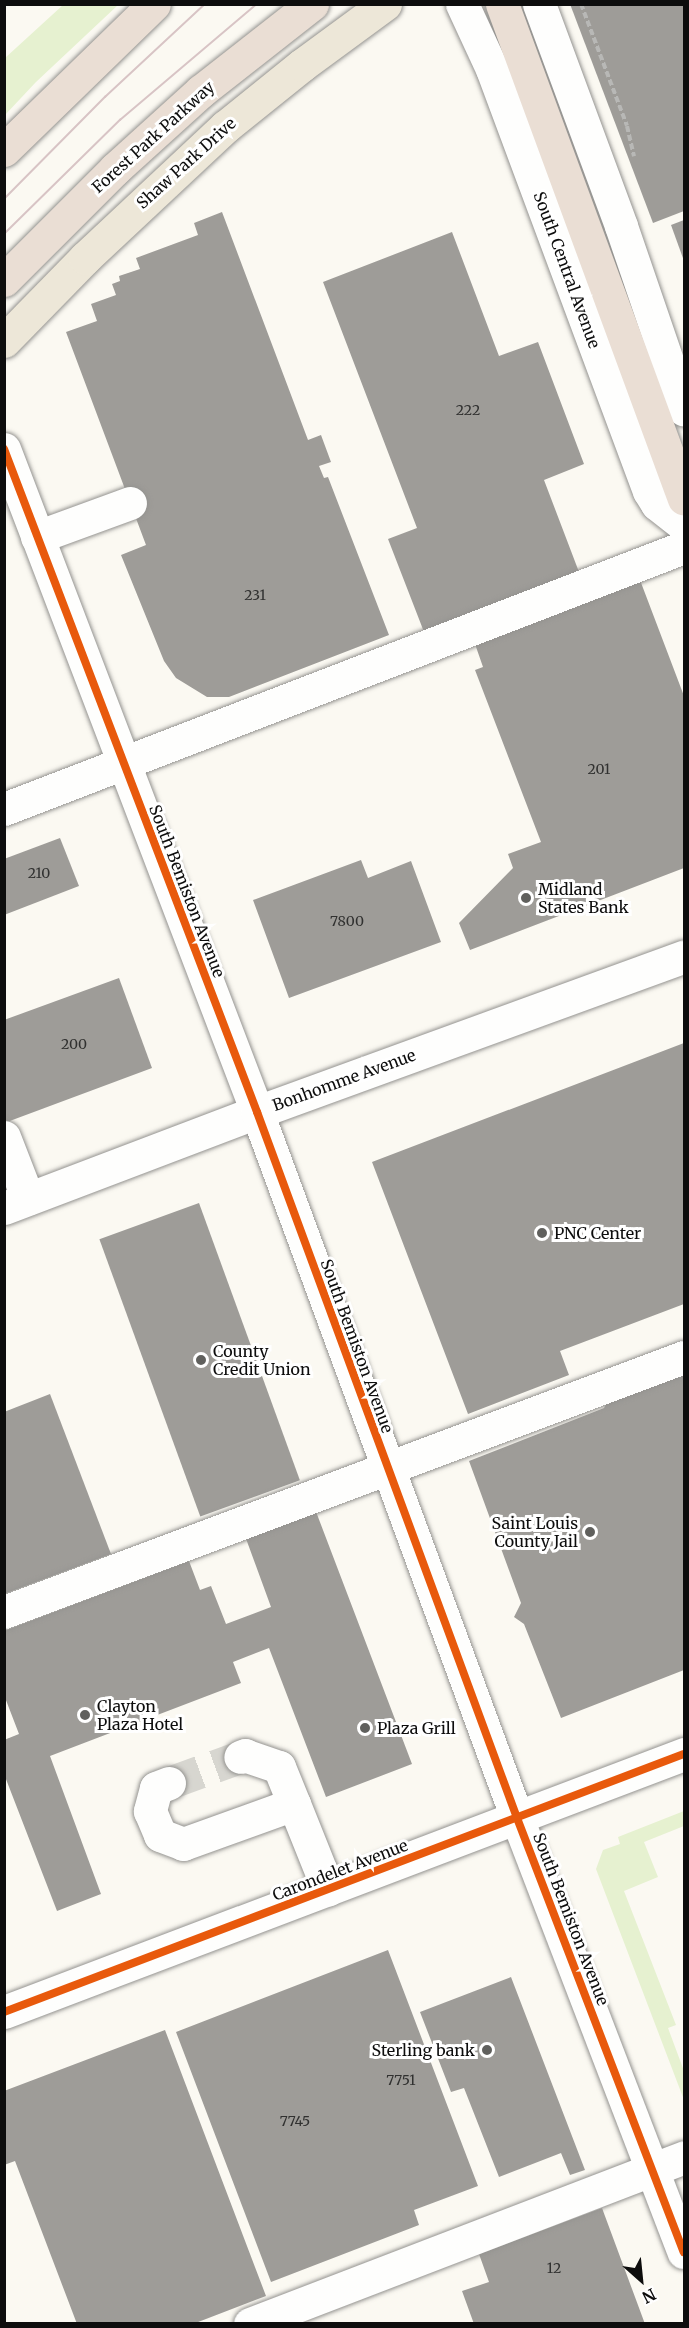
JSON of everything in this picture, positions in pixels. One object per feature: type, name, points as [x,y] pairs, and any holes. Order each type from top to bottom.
[{"type":"highway","points":[[4,150],[154,4]]},
{"type":"highway","name":"Forest Park Parkway","points":[[4,280],[115,169],[201,92],[312,4]]},
{"type":"highway","points":[[502,4],[684,499]]},
{"type":"main road","name":"Shaw Park Drive","points":[[4,341],[85,258],[225,127],[302,65],[385,4]]},
{"type":"street","name":"South Central Avenue","points":[[462,4],[492,69],[648,492],[657,504],[684,525]]},
{"type":"street","points":[[539,4],[621,226],[684,410]]},
{"type":"street","name":"South Bemiston Avenue","points":[[4,449],[257,1112],[517,1818],[654,2169],[684,2252]]},
{"type":"street","points":[[38,537],[130,503]]},
{"type":"street","points":[[4,808],[684,547]]},
{"type":"street","name":"Bonhomme Avenue","points":[[16,1203],[257,1112],[684,957]]},
{"type":"street","points":[[5,1138],[16,1203]]},
{"type":"street","points":[[4,1612],[684,1358]]},
{"type":"street","name":"Carondelet Avenue","points":[[4,2012],[684,1754]]},
{"type":"street","points":[[240,1757],[245,1755],[279,1767],[328,1889]]},
{"type":"street","points":[[169,1783],[156,1788],[150,1811],[160,1835],[183,1844],[294,1804]]},
{"type":"street","points":[[250,2324],[684,2157]]},
{"type":"path","points":[[581,4],[627,126]]},
{"type":"green space","points":[[63,5],[118,5],[36,82],[5,115],[5,58]]},
{"type":"green space","points":[[684,1811],[684,1826],[644,1842],[658,1877],[624,1891],[676,2025],[668,2028],[684,2071],[684,2100],[596,1869],[603,1850],[620,1844],[618,1837]]},
{"type":"building","points":[[570,4],[684,4],[684,211],[653,223]]},
{"type":"building","points":[[222,212],[308,440],[321,435],[331,462],[319,466],[324,478],[328,477],[389,635],[229,697],[207,697],[176,678],[164,661],[121,555],[146,545],[66,332],[97,321],[91,304],[116,295],[112,284],[120,281],[119,276],[140,269],[136,258],[198,235],[194,223]]},
{"type":"building","points":[[684,220],[684,261],[671,225]]},
{"type":"building","points":[[452,232],[499,356],[538,342],[584,464],[544,480],[579,572],[424,632],[388,539],[417,528],[323,282]]},
{"type":"building","points":[[640,580],[684,696],[684,868],[470,950],[459,923],[513,868],[508,854],[541,842],[475,670],[483,667],[475,644]]},
{"type":"building","points":[[60,838],[79,886],[4,915],[4,859]]},
{"type":"building","points":[[361,860],[368,878],[411,861],[441,942],[289,998],[253,900]]},
{"type":"building","points":[[119,978],[152,1068],[7,1122],[4,1115],[4,1020]]},
{"type":"building","name":"PNC Center","points":[[684,1043],[684,1304],[560,1351],[569,1375],[468,1414],[372,1162]]},
{"type":"building","name":"County Credit Union","points":[[199,1203],[300,1480],[200,1516],[99,1239]]},
{"type":"building","name":"Saint Louis County Jail","points":[[684,1366],[684,1670],[561,1718],[524,1624],[514,1617],[521,1603],[469,1461],[604,1408],[611,1393]]},
{"type":"building","points":[[50,1394],[111,1554],[4,1594],[4,1412]]},
{"type":"building","name":"Clayton Plaza Hotel","points":[[315,1509],[412,1764],[326,1797],[269,1648],[233,1662],[241,1683],[50,1756],[101,1894],[57,1911],[4,1774],[4,1740],[19,1734],[4,1695],[4,1631],[189,1561],[200,1590],[211,1586],[226,1624],[271,1607],[245,1536]]},
{"type":"building","points":[[388,1950],[478,2186],[414,2210],[419,2225],[271,2282],[176,2032]]},
{"type":"building","name":"Sterling bank","points":[[511,1977],[585,2170],[570,2175],[561,2153],[499,2177],[464,2088],[451,2092],[420,2012]]},
{"type":"building","points":[[165,2030],[266,2296],[193,2324],[77,2324],[15,2161],[4,2165],[4,2091]]},
{"type":"building","points":[[602,2208],[645,2324],[474,2324],[462,2291],[489,2282],[479,2254]]},
{"type":"tunnel","points":[[169,1783],[240,1757]]},
{"type":"tram line","points":[[4,199],[105,97],[205,4]]},
{"type":"tram line","points":[[4,234],[120,120],[257,4]]},
{"type":"cycle path","points":[[4,449],[257,1112],[517,1818],[684,2252]]},
{"type":"cycle path","points":[[4,2012],[684,1754]]},
{"type":"place","name":"Midland States Bank","points":[[526,898]]},
{"type":"place","name":"PNC Center","points":[[542,1233]]},
{"type":"place","name":"County Credit Union","points":[[201,1360]]},
{"type":"place","name":"Saint Louis County Jail","points":[[590,1532]]},
{"type":"place","name":"Clayton Plaza Hotel","points":[[85,1715]]},
{"type":"place","name":"Plaza Grill","points":[[365,1728]]},
{"type":"place","name":"Sterling bank","points":[[487,2050]]}]
